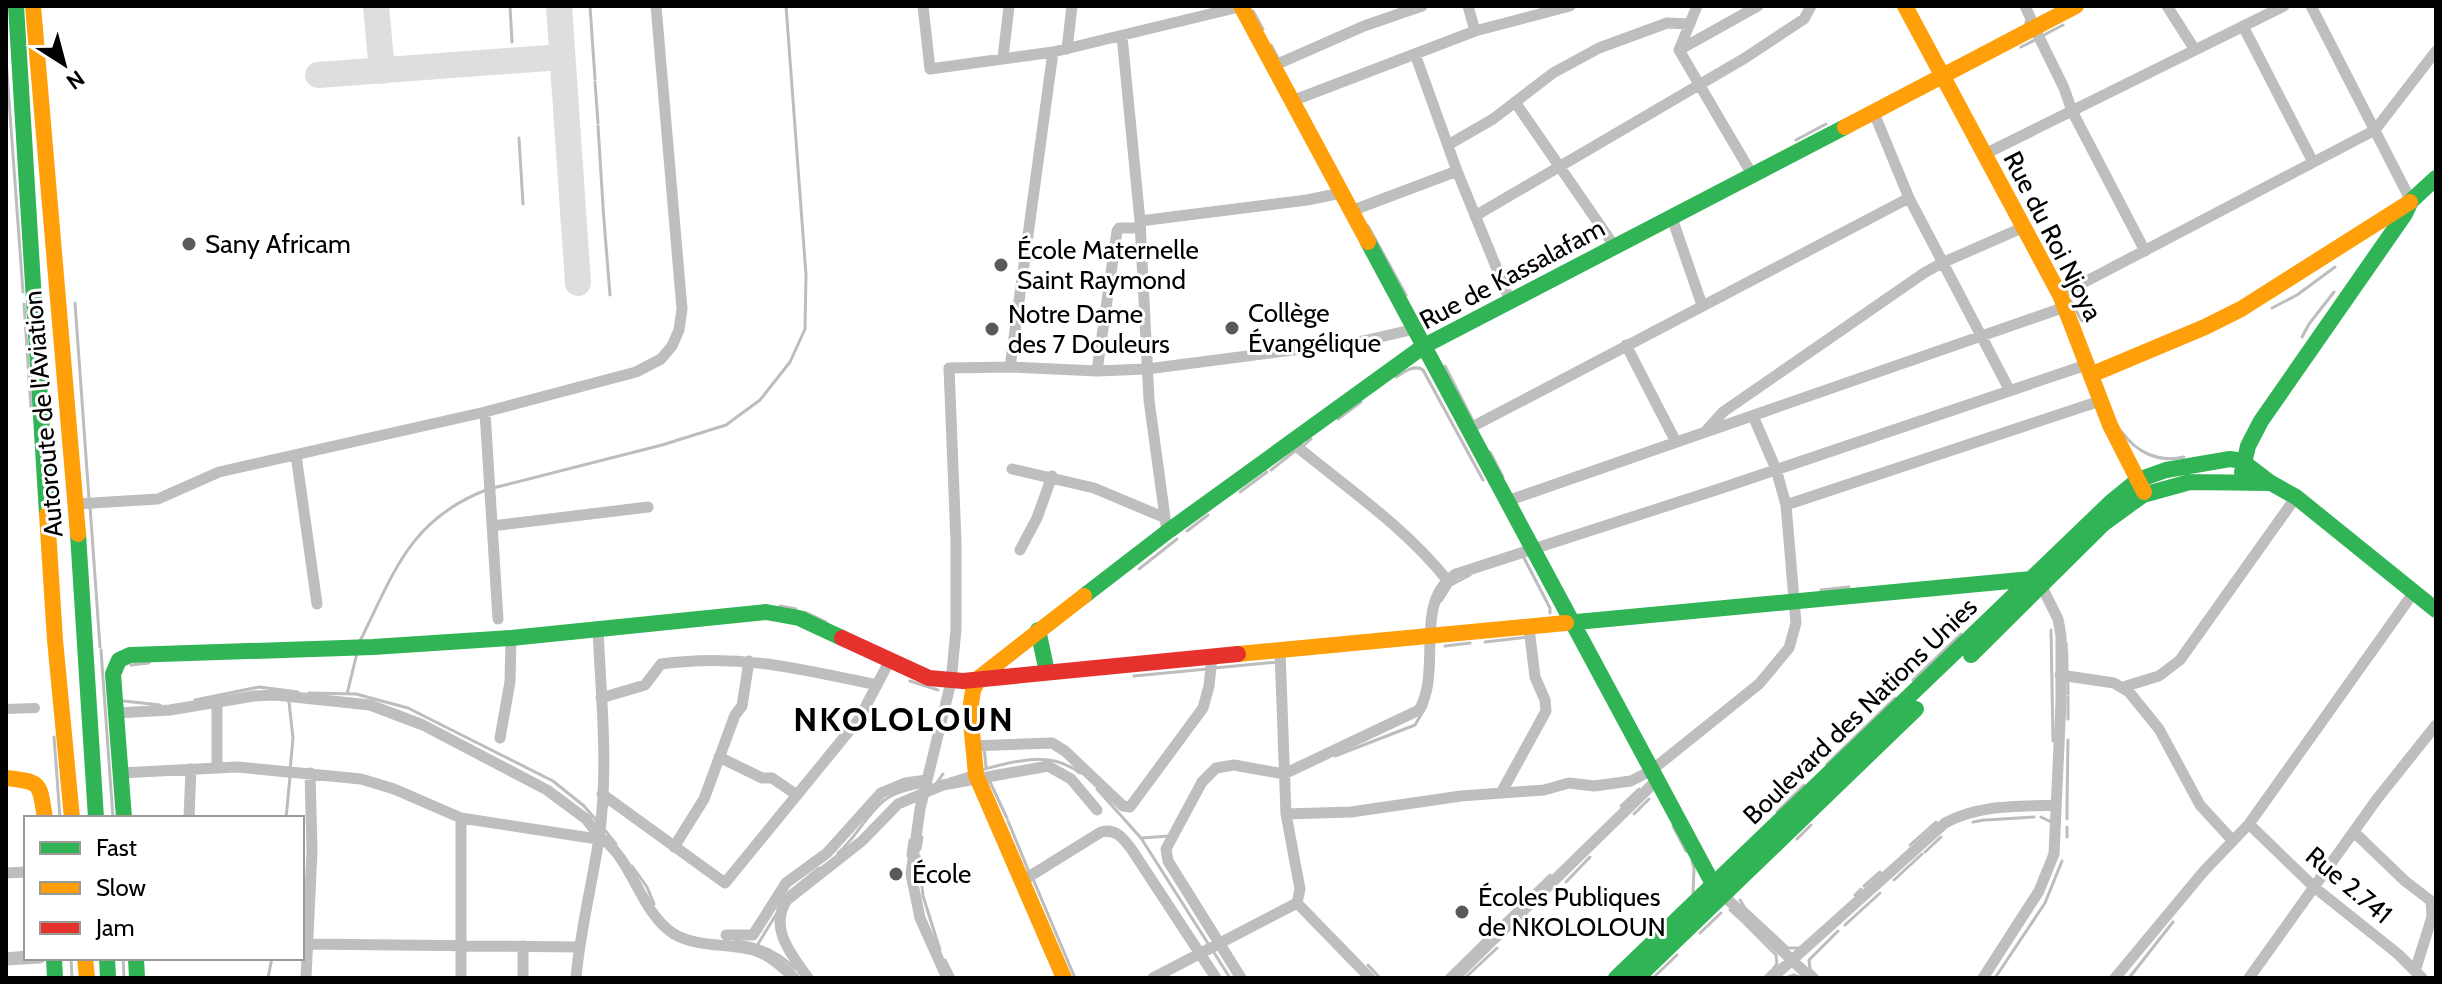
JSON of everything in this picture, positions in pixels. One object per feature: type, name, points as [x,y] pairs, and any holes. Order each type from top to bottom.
[{"type":"main road","name":"Autoroute de l'Aviation","points":[[16,6],[55,640],[72,816]]},
{"type":"main road","name":"Autoroute de l'Aviation","points":[[33,6],[76,504],[96,816]]},
{"type":"main road","points":[[1242,6],[1718,890]]},
{"type":"main road","name":"Rue du Roi Njoya","points":[[1905,6],[2063,301],[2091,369],[2100,401],[2142,487]]},
{"type":"main road","name":"Rue de Kassalafam","points":[[976,682],[1165,524],[1424,346],[2076,6]]},
{"type":"main road","points":[[2091,369],[2205,327],[2241,309],[2411,201],[2436,178]]},
{"type":"main road","points":[[2241,481],[2242,461],[2268,412],[2411,201]]},
{"type":"main road","points":[[2142,487],[2166,470],[2215,460],[2242,461],[2296,497],[2436,610]]},
{"type":"main road","points":[[2142,487],[2241,481],[2271,483]]},
{"type":"main road","name":"Boulevard des Nations Unies","points":[[1616,978],[1718,890],[1971,647],[2125,489],[2142,487]]},
{"type":"main road","points":[[124,816],[113,674],[115,665],[125,656],[373,647],[511,638],[777,612],[824,628],[929,678],[976,682],[1047,672],[1795,600],[2036,583]]},
{"type":"main road","points":[[1038,630],[1047,672]]},
{"type":"main road","points":[[976,682],[970,711],[975,773],[1064,978]]},
{"type":"main road","points":[[6,778],[32,781],[40,788],[45,816]]},
{"type":"main road","name":"Boulevard des Nations Unies","points":[[1637,978],[1718,890]]},
{"type":"street","points":[[76,504],[158,499],[219,472],[485,412],[650,366],[672,346],[679,330],[682,309],[656,6]]},
{"type":"street","points":[[923,6],[930,69],[1053,52],[1242,6]]},
{"type":"street","points":[[1003,58],[1009,6]]},
{"type":"street","points":[[1067,49],[1072,6]]},
{"type":"street","points":[[1273,66],[1378,20],[1422,6]]},
{"type":"street","points":[[1468,6],[1475,31]]},
{"type":"street","points":[[1292,101],[1475,31],[1570,6]]},
{"type":"street","points":[[1679,50],[1697,6]]},
{"type":"street","points":[[1679,50],[1758,6]]},
{"type":"street","points":[[1475,216],[1788,30],[1809,14],[1811,6]]},
{"type":"street","points":[[2025,6],[2031,19],[2031,31],[2064,88],[2072,111],[2145,251]]},
{"type":"street","points":[[2167,6],[2195,50]]},
{"type":"street","points":[[1985,154],[2284,6]]},
{"type":"street","points":[[2311,6],[2411,201]]},
{"type":"street","points":[[1448,145],[1482,126],[1553,73],[1599,48],[1667,23],[1690,24]]},
{"type":"street","points":[[2243,26],[2313,162]]},
{"type":"street","points":[[1122,36],[1140,224],[1147,369],[1165,524]]},
{"type":"street","points":[[1679,50],[1753,176]]},
{"type":"street","points":[[1507,501],[1982,336],[2063,301],[2145,251],[2375,130],[2436,51]]},
{"type":"street","points":[[1010,367],[1053,52]]},
{"type":"street","points":[[1415,54],[1457,171],[1510,301]]},
{"type":"street","points":[[1515,102],[1615,247]]},
{"type":"street","points":[[1874,113],[1909,198],[2010,391]]},
{"type":"street","points":[[1351,211],[1457,171]]},
{"type":"street","points":[[1097,371],[1119,228],[1341,193]]},
{"type":"street","points":[[1468,429],[1909,198]]},
{"type":"street","points":[[1672,218],[1702,305]]},
{"type":"street","points":[[1705,432],[1723,412],[1942,263],[2024,227]]},
{"type":"street","points":[[947,978],[929,944],[920,918],[911,874],[930,762],[951,682],[957,583],[949,368],[1147,369],[1363,341],[1415,329]]},
{"type":"street","points":[[1626,345],[1676,442]]},
{"type":"street","points":[[1241,978],[1168,861],[1166,849],[1202,782],[1216,768],[1234,765],[1284,774],[1419,710],[1427,691],[1429,636],[1438,591],[1447,580],[1456,574],[2010,391],[2091,369]]},
{"type":"street","points":[[1786,505],[2100,401]]},
{"type":"street","points":[[485,412],[498,619]]},
{"type":"street","points":[[1454,978],[1654,775],[1770,673],[1792,640],[1796,623],[1795,600],[1786,505],[1776,469],[1753,416]]},
{"type":"street","points":[[1290,441],[1390,523],[1447,580]]},
{"type":"street","points":[[296,455],[317,604]]},
{"type":"street","points":[[1012,469],[1094,488],[1165,524]]},
{"type":"street","points":[[1020,550],[1037,518],[1052,476]]},
{"type":"street","points":[[2060,675],[2123,687],[2159,676],[2180,660],[2296,497]]},
{"type":"street","points":[[492,526],[648,507]]},
{"type":"street","points":[[1983,978],[2039,891],[2056,840],[2061,636],[2058,619],[2036,583]]},
{"type":"street","points":[[2115,978],[2204,871],[2249,824],[2414,592]]},
{"type":"street","points":[[1501,793],[1546,711],[1545,700],[1535,677],[1529,628]]},
{"type":"street","points":[[576,978],[599,836],[605,763],[598,629]]},
{"type":"street","points":[[500,738],[510,682],[511,638]]},
{"type":"street","points":[[1280,651],[1286,814],[1300,889],[1297,903]]},
{"type":"street","points":[[971,746],[1052,743],[1065,751],[1123,806],[1130,807],[1203,708],[1212,657]]},
{"type":"street","points":[[601,698],[645,685],[661,664],[700,658],[775,663],[877,685]]},
{"type":"street","points":[[602,794],[725,883],[859,719],[890,660]]},
{"type":"street","points":[[674,847],[704,799],[735,715],[742,706],[749,661]]},
{"type":"street","points":[[2123,687],[2159,729],[2200,805],[2233,841]]},
{"type":"street","points":[[116,713],[170,710],[254,696],[344,700],[393,711],[547,790],[579,813],[609,844],[654,913],[673,933],[704,944],[761,953],[794,978]]},
{"type":"street","points":[[217,702],[217,768]]},
{"type":"street","points":[[2249,978],[2436,725]]},
{"type":"street","points":[[719,757],[762,778],[772,778],[797,795]]},
{"type":"street","points":[[726,935],[753,935],[786,883],[827,853],[881,793],[905,783],[943,785],[975,773],[1048,766],[1071,779],[1097,810]]},
{"type":"street","points":[[120,773],[217,768],[298,771],[361,779],[394,789],[461,818],[599,836]]},
{"type":"street","points":[[189,816],[191,769]]},
{"type":"street","points":[[298,771],[312,851],[306,978]]},
{"type":"street","points":[[1286,814],[1351,812],[1461,796],[1553,789],[1569,783],[1582,786],[1614,785],[1654,775]]},
{"type":"street","points":[[808,978],[784,942],[780,929],[781,908],[862,841],[898,804],[926,782]]},
{"type":"street","points":[[1772,978],[1945,823],[1965,813],[1988,808],[2056,805]]},
{"type":"street","points":[[461,818],[461,978]]},
{"type":"street","name":"Rue 2.741","points":[[2249,824],[2314,887],[2398,954],[2418,974]]},
{"type":"street","points":[[1022,881],[1101,832],[1116,832],[1132,850],[1216,978]]},
{"type":"street","points":[[2354,832],[2405,881],[2431,901],[2432,917],[2418,974]]},
{"type":"street","points":[[1718,890],[1811,978]]},
{"type":"street","points":[[1153,978],[1171,974],[1200,953],[1297,903]]},
{"type":"street","points":[[1297,903],[1370,978]]},
{"type":"street","points":[[306,944],[579,947]]},
{"type":"street","points":[[523,946],[523,978]]},
{"type":"waterway","points":[[510,6],[512,42]]},
{"type":"waterway","points":[[590,6],[595,79]]},
{"type":"waterway","points":[[493,488],[662,445],[726,425],[760,400],[790,362],[805,329],[806,275],[786,6]]},
{"type":"waterway","points":[[1253,11],[1263,29]]},
{"type":"waterway","points":[[2042,36],[2063,25]]},
{"type":"waterway","points":[[2021,47],[2035,40]]},
{"type":"waterway","points":[[1271,45],[1279,60]]},
{"type":"waterway","points":[[6,59],[23,292]]},
{"type":"waterway","points":[[595,82],[598,123]]},
{"type":"waterway","points":[[1796,140],[1826,124]]},
{"type":"waterway","points":[[598,126],[603,206]]},
{"type":"waterway","points":[[519,138],[523,204]]},
{"type":"waterway","points":[[603,208],[610,295]]},
{"type":"waterway","points":[[1368,226],[1406,295]]},
{"type":"waterway","points":[[2272,308],[2297,295],[2335,267]]},
{"type":"waterway","points":[[2302,337],[2334,292]]},
{"type":"waterway","points":[[2070,300],[2082,321]]},
{"type":"waterway","points":[[75,303],[89,499]]},
{"type":"waterway","points":[[24,304],[31,408]]},
{"type":"waterway","points":[[1445,366],[1474,423]]},
{"type":"waterway","points":[[1396,377],[1413,368],[1423,370],[1483,480]]},
{"type":"waterway","points":[[1338,419],[1361,402]]},
{"type":"waterway","points":[[2122,432],[2148,454],[2165,458],[2184,457]]},
{"type":"waterway","points":[[1302,447],[1311,439]]},
{"type":"waterway","points":[[1271,470],[1295,451]]},
{"type":"waterway","points":[[1490,452],[1503,477]]},
{"type":"waterway","points":[[1240,492],[1267,472]]},
{"type":"waterway","points":[[360,641],[395,571],[421,533],[460,502],[486,490]]},
{"type":"waterway","points":[[90,506],[100,647]]},
{"type":"waterway","points":[[1187,531],[1208,515]]},
{"type":"waterway","points":[[1139,569],[1177,539]]},
{"type":"waterway","points":[[1523,556],[1550,613]]},
{"type":"waterway","points":[[1441,601],[1451,585],[1470,575]]},
{"type":"waterway","points":[[1821,590],[1849,587]]},
{"type":"waterway","points":[[780,606],[796,609]]},
{"type":"waterway","points":[[805,612],[826,622]]},
{"type":"waterway","points":[[2051,630],[2053,741]]},
{"type":"waterway","points":[[1913,680],[1961,634]]},
{"type":"waterway","points":[[1485,642],[1528,637]]},
{"type":"waterway","points":[[1445,646],[1470,643]]},
{"type":"waterway","points":[[2066,643],[2067,657]]},
{"type":"waterway","points":[[101,650],[113,816]]},
{"type":"waterway","points":[[347,694],[357,653]]},
{"type":"waterway","points":[[2067,659],[2067,671]]},
{"type":"waterway","points":[[1214,668],[1278,662]]},
{"type":"waterway","points":[[131,665],[149,663]]},
{"type":"waterway","points":[[1134,676],[1207,669]]},
{"type":"waterway","points":[[2068,680],[2068,694]]},
{"type":"waterway","points":[[910,681],[938,690]]},
{"type":"waterway","points":[[195,700],[259,687],[298,692]]},
{"type":"waterway","points":[[309,693],[356,694],[408,708],[553,781],[598,822]]},
{"type":"waterway","points":[[2068,697],[2068,719]]},
{"type":"waterway","points":[[1827,764],[1895,698]]},
{"type":"waterway","points":[[124,701],[160,705]]},
{"type":"waterway","points":[[289,702],[293,738],[290,770]]},
{"type":"waterway","points":[[1335,756],[1415,725],[1426,706]]},
{"type":"waterway","points":[[6,709],[35,708]]},
{"type":"waterway","points":[[54,737],[60,816]]},
{"type":"waterway","points":[[2067,806],[2068,740]]},
{"type":"waterway","points":[[984,747],[986,767]]},
{"type":"waterway","points":[[981,770],[1019,761],[1044,760],[1069,766],[1080,773]]},
{"type":"waterway","points":[[950,779],[970,773]]},
{"type":"waterway","points":[[936,784],[943,774]]},
{"type":"waterway","points":[[286,816],[290,777]]},
{"type":"waterway","points":[[990,782],[1007,818]]},
{"type":"waterway","points":[[1777,812],[1804,785]]},
{"type":"waterway","points":[[838,853],[886,799],[923,786]]},
{"type":"waterway","points":[[1097,789],[1141,838],[1209,945]]},
{"type":"waterway","points":[[1621,806],[1639,789]]},
{"type":"waterway","points":[[1634,814],[1649,799]]},
{"type":"waterway","points":[[2067,807],[2067,819]]},
{"type":"waterway","points":[[1986,820],[2034,817]]},
{"type":"waterway","points":[[2041,817],[2051,822]]},
{"type":"waterway","points":[[1973,822],[1984,820]]},
{"type":"waterway","points":[[1008,821],[1029,872]]},
{"type":"waterway","points":[[1910,845],[1936,822]]},
{"type":"waterway","points":[[1797,839],[1811,825]]},
{"type":"waterway","points":[[1673,826],[1686,851]]},
{"type":"waterway","points":[[2067,827],[2067,837]]},
{"type":"waterway","points":[[603,828],[616,844]]},
{"type":"waterway","points":[[1141,838],[1170,836]]},
{"type":"waterway","points":[[920,849],[922,837]]},
{"type":"waterway","points":[[1925,852],[1941,837]]},
{"type":"waterway","points":[[908,856],[910,840]]},
{"type":"waterway","points":[[1894,880],[1922,854]]},
{"type":"waterway","points":[[919,856],[923,896],[940,950]]},
{"type":"waterway","points":[[1566,882],[1590,857]]},
{"type":"waterway","points":[[1692,861],[1693,893]]},
{"type":"waterway","points":[[1995,978],[2045,903],[2062,861]]},
{"type":"waterway","points":[[632,866],[647,887],[654,904]]},
{"type":"waterway","points":[[788,893],[819,868]]},
{"type":"waterway","points":[[1864,886],[1880,872]]},
{"type":"waterway","points":[[1445,978],[1550,875]]},
{"type":"waterway","points":[[1033,879],[1075,978]]},
{"type":"waterway","points":[[1855,895],[1861,889]]},
{"type":"waterway","points":[[1845,925],[1880,893]]},
{"type":"waterway","points":[[1740,900],[1788,948],[1798,948]]},
{"type":"waterway","points":[[1730,910],[1742,921]]},
{"type":"waterway","points":[[758,944],[777,913]]},
{"type":"waterway","points":[[1700,933],[1721,913]]},
{"type":"waterway","points":[[2129,978],[2173,922]]},
{"type":"waterway","points":[[1744,923],[1776,955],[1777,964],[1773,969]]},
{"type":"waterway","points":[[1817,976],[1810,969],[1809,960],[1838,931]]},
{"type":"waterway","points":[[735,941],[768,949],[795,969]]},
{"type":"waterway","points":[[1466,977],[1497,948]]},
{"type":"waterway","points":[[1213,951],[1230,978]]},
{"type":"waterway","points":[[6,954],[24,952]]},
{"type":"waterway","points":[[1653,978],[1677,955]]},
{"type":"waterway","points":[[71,960],[72,978]]},
{"type":"waterway","points":[[123,960],[124,978]]},
{"type":"waterway","points":[[268,978],[272,960]]},
{"type":"waterway","points":[[945,960],[954,978]]},
{"type":"waterway","points":[[1368,965],[1380,978]]},
{"type":"waterway","points":[[1764,978],[1772,970]]},
{"type":"waterway","points":[[1785,978],[1794,975],[1802,978]]},
{"type":"taxiway","points":[[376,6],[382,71]]},
{"type":"taxiway","points":[[559,6],[578,283]]},
{"type":"taxiway","points":[[318,75],[562,57]]},
{"type":"traffic: fast","points":[[16,6],[47,514]]},
{"type":"traffic: fast","points":[[1084,596],[1424,346],[1845,127]]},
{"type":"traffic: fast","points":[[2242,472],[2248,446],[2261,421],[2411,201],[2436,178]]},
{"type":"traffic: fast","points":[[1368,242],[1713,884],[1722,894]]},
{"type":"traffic: fast","points":[[1616,978],[2110,503],[2138,480],[2166,470],[2230,459],[2242,461],[2296,497],[2436,610]]},
{"type":"traffic: fast","points":[[1971,655],[2103,524],[2143,495],[2190,482],[2271,483]]},
{"type":"traffic: fast","points":[[78,534],[96,816]]},
{"type":"traffic: fast","points":[[1566,623],[2031,579],[2038,584]]},
{"type":"traffic: fast","points":[[124,816],[113,674],[119,660],[130,655],[373,647],[511,638],[766,612],[799,618],[842,638]]},
{"type":"traffic: fast","points":[[1038,630],[1047,672]]},
{"type":"traffic: fast","points":[[1637,978],[1916,709]]},
{"type":"traffic: fast","points":[[54,960],[55,978]]},
{"type":"traffic: fast","points":[[107,960],[108,978]]},
{"type":"traffic: fast","points":[[136,960],[137,978]]},
{"type":"traffic: slow","points":[[33,6],[78,534]]},
{"type":"traffic: slow","points":[[1241,6],[1368,242]]},
{"type":"traffic: slow","points":[[1905,6],[2060,295],[2110,425],[2144,492]]},
{"type":"traffic: slow","points":[[1845,127],[2076,6]]},
{"type":"traffic: slow","points":[[2093,374],[2241,309],[2410,202]]},
{"type":"traffic: slow","points":[[47,514],[72,816]]},
{"type":"traffic: slow","points":[[1064,978],[976,775],[970,711],[973,690],[980,677],[1084,596]]},
{"type":"traffic: slow","points":[[1238,654],[1566,623]]},
{"type":"traffic: slow","points":[[6,778],[37,786],[45,816]]},
{"type":"traffic: slow","points":[[85,960],[87,978]]},
{"type":"traffic: jam","points":[[842,638],[929,678],[963,681],[1238,654]]},
{"type":"place","name":"Sany Africam","points":[[189,244]]},
{"type":"place","name":"École Maternelle Saint Raymond","points":[[1001,265]]},
{"type":"place","name":"Collège Évangélique","points":[[1232,328]]},
{"type":"place","name":"Notre Dame des 7 Douleurs","points":[[992,329]]},
{"type":"place","name":"École","points":[[896,874]]},
{"type":"place","name":"Écoles Publiques de NKOLOLOUN","points":[[1462,912]]},
{"type":"district","name":"NKOLOLOUN","points":[[904,719]]}]
